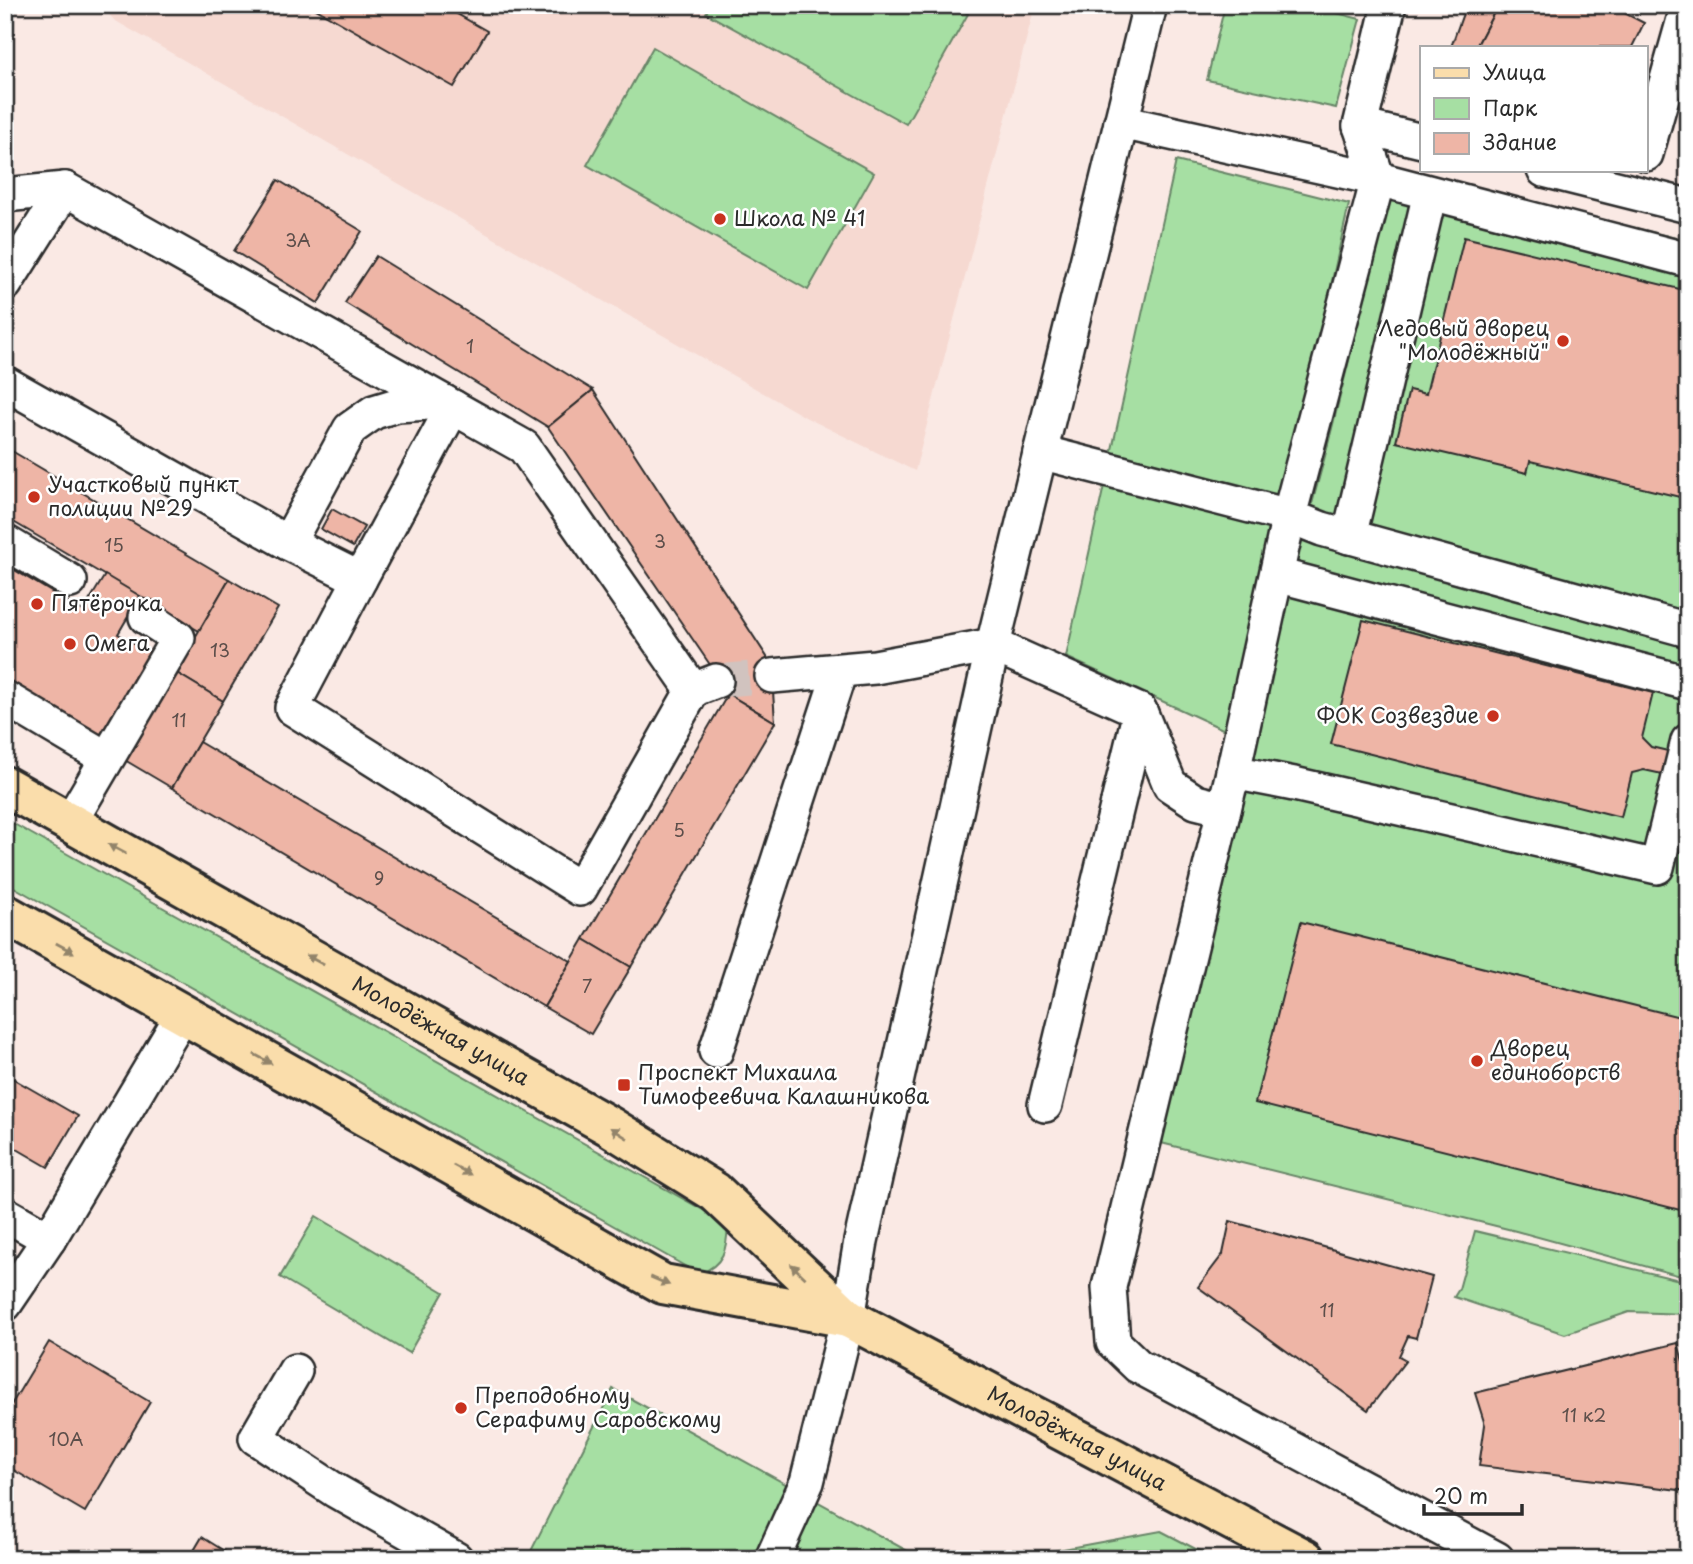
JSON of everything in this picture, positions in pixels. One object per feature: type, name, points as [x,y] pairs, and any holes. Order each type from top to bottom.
[{"type":"main road","name":"Молодёжная улица","points":[[5,786],[609,1126],[715,1192],[848,1318],[1306,1559]]},
{"type":"main road","name":"Молодёжная улица","points":[[5,914],[663,1284],[848,1318]]},
{"type":"street","points":[[772,1559],[807,1482],[848,1318],[861,1241],[993,645],[1150,5]]},
{"type":"street","points":[[1389,5],[1360,126],[1378,179],[1289,516],[1233,772],[1109,1287],[1113,1342],[1138,1366],[1497,1559]]},
{"type":"street","points":[[1648,148],[1688,5]]},
{"type":"street","points":[[1121,122],[1378,179],[1688,260]]},
{"type":"street","points":[[1360,126],[1420,141]]},
{"type":"street","points":[[1561,172],[1638,181],[1688,206]]},
{"type":"street","points":[[5,284],[65,189]]},
{"type":"street","points":[[5,195],[65,189],[448,404],[524,447],[705,685],[580,889],[292,708],[448,404]]},
{"type":"street","points":[[1349,537],[1430,193]]},
{"type":"street","points":[[5,383],[288,543],[360,579]]},
{"type":"street","points":[[288,543],[349,429],[374,412],[397,405],[448,404]]},
{"type":"street","points":[[1040,452],[1289,516],[1306,525],[1688,630]]},
{"type":"street","points":[[5,542],[69,581]]},
{"type":"street","points":[[1277,575],[1688,682]]},
{"type":"street","points":[[70,822],[178,638],[146,617]]},
{"type":"street","points":[[772,676],[875,667],[993,645],[1140,711],[1170,785],[1196,802],[1223,809]]},
{"type":"street","points":[[716,1051],[840,671]]},
{"type":"street","points":[[5,698],[106,758]]},
{"type":"street","points":[[1045,1105],[1140,711]]},
{"type":"street","points":[[1233,772],[1657,867],[1688,741]]},
{"type":"street","points":[[5,1304],[49,1239],[183,1013]]},
{"type":"street","points":[[5,1214],[49,1239]]},
{"type":"street","points":[[295,1371],[256,1438],[336,1491],[456,1559]]},
{"type":"shaded area","name":"Школа № 41","points":[[101,5],[1035,5],[915,471],[807,418],[114,20]]},
{"type":"green space","points":[[710,5],[952,5],[968,14],[906,124],[706,13]]},
{"type":"green space","points":[[1225,5],[1306,5],[1360,19],[1336,108],[1207,80]]},
{"type":"green space","points":[[653,47],[874,173],[808,290],[587,165]]},
{"type":"green space","points":[[1176,161],[1349,204],[1273,549],[1227,731],[1066,657]]},
{"type":"green space","points":[[1397,169],[1688,241],[1688,1278],[1516,1231],[1157,1142],[1296,563]]},
{"type":"green space","points":[[5,819],[728,1224],[727,1241],[719,1261],[699,1274],[5,882]]},
{"type":"green space","points":[[316,1216],[444,1292],[409,1353],[280,1277]]},
{"type":"green space","points":[[1475,1231],[1688,1282],[1688,1310],[1686,1314],[1629,1312],[1565,1334],[1454,1297],[1459,1289]]},
{"type":"green space","points":[[613,1389],[922,1559],[527,1559]]},
{"type":"green space","points":[[1161,1531],[1215,1559],[1009,1559]]},
{"type":"building","points":[[309,5],[455,5],[452,11],[487,31],[454,87]]},
{"type":"building","points":[[1466,5],[1498,5],[1477,46],[1451,46]]},
{"type":"building","points":[[1498,5],[1609,5],[1644,23],[1632,46],[1477,46]]},
{"type":"building","points":[[278,180],[362,231],[318,303],[234,251]]},
{"type":"building","name":"Ледовый дворец \"Молодёжный\"","points":[[1464,237],[1688,291],[1688,499],[1530,461],[1527,473],[1396,442],[1409,390],[1426,394]]},
{"type":"building","points":[[376,256],[593,390],[548,427],[345,303]]},
{"type":"building","points":[[593,390],[767,657],[772,676],[775,722],[728,694],[716,681],[715,672],[548,427]]},
{"type":"building","points":[[5,447],[229,579],[199,631],[5,517]]},
{"type":"building","points":[[332,509],[364,527],[353,547],[321,529]]},
{"type":"building","name":"Омега","points":[[6,565],[83,611],[105,575],[140,596],[118,634],[153,654],[102,741],[5,684]]},
{"type":"building","points":[[229,579],[278,608],[223,701],[175,672]]},
{"type":"building","name":"ФОК Созвездие","points":[[1363,620],[1653,693],[1642,738],[1651,747],[1672,752],[1667,775],[1644,770],[1632,773],[1621,817],[1331,744]]},
{"type":"building","points":[[175,672],[223,701],[172,788],[123,759]]},
{"type":"building","points":[[728,694],[775,722],[631,967],[584,939]]},
{"type":"building","points":[[199,742],[571,961],[544,1007],[172,788]]},
{"type":"building","name":"Дворец единоборств","points":[[1301,922],[1688,1019],[1688,1212],[1255,1103]]},
{"type":"building","points":[[584,939],[631,967],[591,1034],[544,1007]]},
{"type":"building","points":[[5,1074],[78,1116],[48,1167],[5,1142]]},
{"type":"building","points":[[1230,1221],[1432,1277],[1416,1338],[1408,1336],[1399,1356],[1406,1360],[1368,1410],[1198,1287],[1223,1254]]},
{"type":"building","points":[[49,1342],[150,1402],[85,1512],[5,1465],[5,1415]]},
{"type":"building","points":[[1678,1343],[1688,1380],[1688,1491],[1479,1466],[1485,1425],[1475,1393]]},
{"type":"building","points":[[202,1537],[234,1557],[233,1559],[189,1559]]},
{"type":"tunnel","points":[[716,681],[772,676]]},
{"type":"place","name":"Школа № 41","points":[[720,219]]},
{"type":"place","name":"Ледовый дворец \"Молодёжный\"","points":[[1563,341]]},
{"type":"place","name":"Участковый пункт полиции №29","points":[[34,497]]},
{"type":"place","name":"Пятёрочка","points":[[37,604]]},
{"type":"place","name":"Омега","points":[[70,644]]},
{"type":"place","name":"ФОК Созвездие","points":[[1493,716]]},
{"type":"place","name":"Дворец единоборств","points":[[1477,1061]]},
{"type":"place","name":"Проспект Михаила Тимофеевича Калашникова","points":[[624,1085]]},
{"type":"place","name":"Преподобному Серафиму Саровскому","points":[[461,1408]]}]
